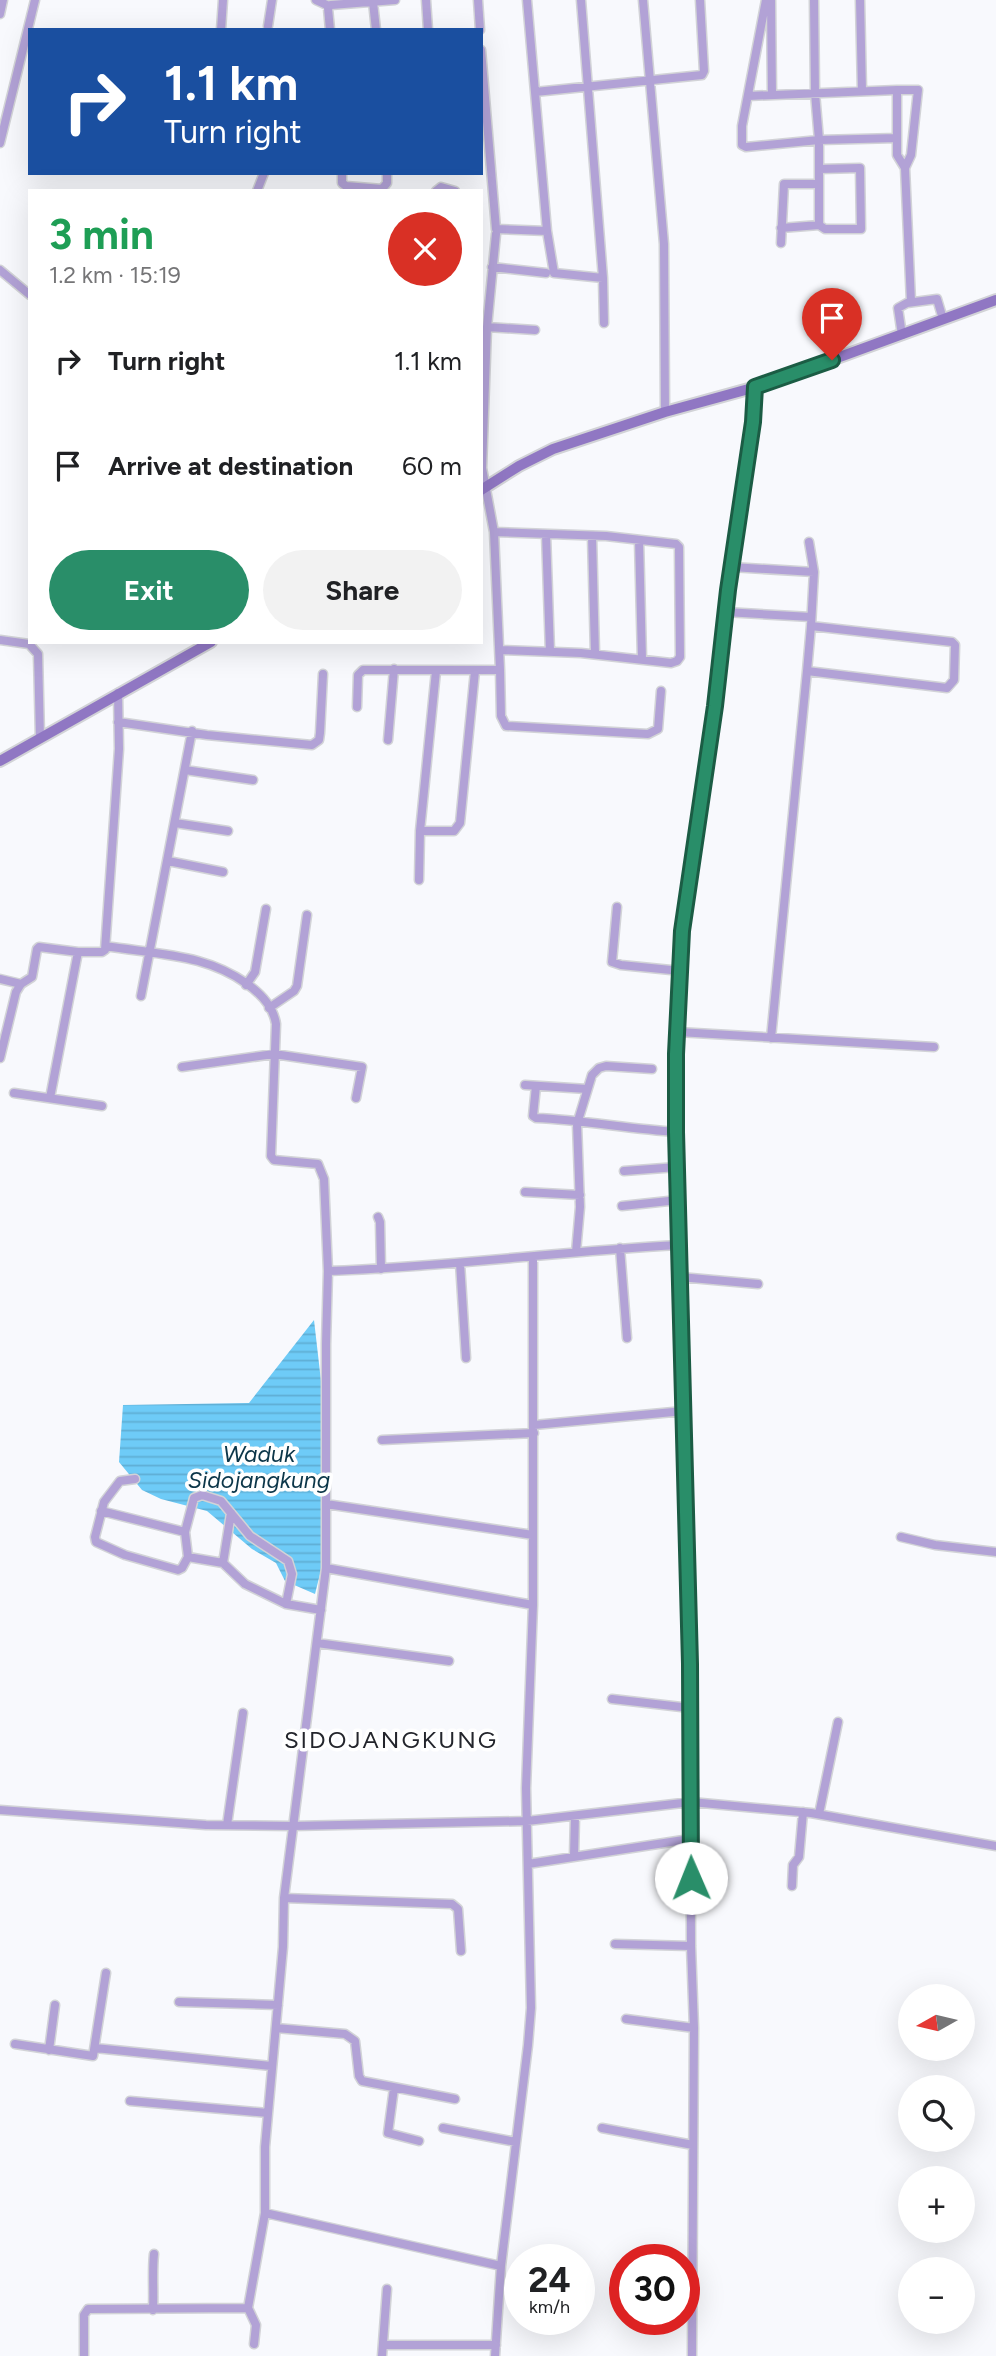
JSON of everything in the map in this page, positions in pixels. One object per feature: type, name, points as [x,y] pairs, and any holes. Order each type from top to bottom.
[{"type":"main road","points":[[483,489],[519,466],[553,449],[665,412],[755,387],[996,300]]},
{"type":"main road","points":[[0,761],[207,644]]},
{"type":"street","points":[[0,14],[3,0]]},
{"type":"street","points":[[28,28],[35,0]]},
{"type":"street","points":[[221,28],[223,0]]},
{"type":"street","points":[[268,26],[272,0]]},
{"type":"street","points":[[316,0],[333,4],[395,0]]},
{"type":"street","points":[[426,0],[428,28]]},
{"type":"street","points":[[478,0],[480,28]]},
{"type":"street","points":[[527,0],[547,231],[554,273],[603,278]]},
{"type":"street","points":[[581,0],[603,278],[604,323]]},
{"type":"street","points":[[643,0],[663,244],[665,412]]},
{"type":"street","points":[[535,92],[702,75],[704,71],[700,0]]},
{"type":"street","points":[[769,0],[772,95]]},
{"type":"street","points":[[769,0],[742,126],[742,145],[746,147],[819,140],[897,138]]},
{"type":"street","points":[[814,0],[820,225]]},
{"type":"street","points":[[860,0],[862,91]]},
{"type":"street","points":[[373,2],[376,28]]},
{"type":"street","points":[[330,28],[333,4]]},
{"type":"street","points":[[0,143],[28,29]]},
{"type":"street","points":[[897,90],[897,155],[905,168]]},
{"type":"street","points":[[748,96],[918,90],[911,155],[905,168],[911,302]]},
{"type":"street","points":[[483,102],[485,153],[496,229],[547,231]]},
{"type":"street","points":[[781,228],[820,225],[825,229],[861,229],[860,168],[819,169]]},
{"type":"street","points":[[342,175],[345,187],[382,189]]},
{"type":"street","points":[[780,243],[784,184],[819,184]]},
{"type":"street","points":[[483,397],[491,269],[496,234]]},
{"type":"street","points":[[483,267],[546,273]]},
{"type":"street","points":[[0,270],[28,294]]},
{"type":"street","points":[[902,335],[898,307],[911,302],[937,299],[943,320]]},
{"type":"street","points":[[487,327],[535,330]]},
{"type":"street","points":[[692,2356],[694,2028],[690,1708],[676,1132],[678,1032],[682,931],[715,706],[731,567],[753,422],[755,387]]},
{"type":"street","points":[[483,489],[494,532],[501,716],[506,726],[648,734],[658,729],[661,691]]},
{"type":"street","points":[[494,532],[592,536],[676,544],[680,547],[680,657],[677,661],[671,663],[595,654],[500,650]]},
{"type":"street","points":[[546,534],[550,652]]},
{"type":"street","points":[[592,536],[595,654]]},
{"type":"street","points":[[639,540],[642,659]]},
{"type":"street","points":[[771,1038],[811,622],[814,572],[809,542]]},
{"type":"street","points":[[731,567],[814,572]]},
{"type":"street","points":[[725,612],[952,642],[956,645],[954,680],[947,688],[807,671]]},
{"type":"street","points":[[0,640],[28,643]]},
{"type":"street","points":[[30,644],[38,654],[40,738]]},
{"type":"street","points":[[388,740],[394,669]]},
{"type":"street","points":[[357,707],[360,670],[500,670]]},
{"type":"street","points":[[419,880],[420,831],[436,671]]},
{"type":"street","points":[[420,831],[454,831],[460,823],[475,671]]},
{"type":"street","points":[[118,722],[284,743],[316,744],[320,733],[323,674]]},
{"type":"street","points":[[0,1058],[3,1034],[16,992],[21,984],[32,977],[39,947],[104,952],[106,946],[118,693]]},
{"type":"street","points":[[141,996],[192,731]]},
{"type":"street","points":[[185,770],[253,780]]},
{"type":"street","points":[[176,823],[228,831]]},
{"type":"street","points":[[168,861],[223,872]]},
{"type":"street","points":[[617,907],[612,962],[681,971]]},
{"type":"street","points":[[246,985],[255,972],[266,909]]},
{"type":"street","points":[[269,1008],[298,986],[307,915]]},
{"type":"street","points":[[106,946],[198,961],[233,975],[262,997],[275,1017],[276,1024],[271,1156],[274,1160],[317,1164],[323,1171],[328,1271],[326,1568],[284,1898],[278,2005],[265,2147],[265,2213],[248,2308],[256,2325],[254,2344]]},
{"type":"street","points":[[50,1098],[78,952]]},
{"type":"street","points":[[0,979],[21,984]]},
{"type":"street","points":[[678,1032],[934,1047]]},
{"type":"street","points":[[182,1067],[274,1054],[362,1067],[356,1098]]},
{"type":"street","points":[[576,1252],[580,1195],[578,1120],[594,1072],[606,1066],[652,1069]]},
{"type":"street","points":[[525,1085],[587,1089]]},
{"type":"street","points":[[536,1086],[533,1116],[676,1132]]},
{"type":"street","points":[[14,1093],[102,1106]]},
{"type":"street","points":[[624,1171],[677,1167]]},
{"type":"street","points":[[525,1192],[580,1195]]},
{"type":"street","points":[[622,1206],[678,1200]]},
{"type":"street","points":[[377,1217],[380,1222],[381,1269]]},
{"type":"street","points":[[328,1271],[679,1245]]},
{"type":"street","points":[[620,1248],[627,1338]]},
{"type":"street","points":[[495,2356],[501,2266],[531,2008],[527,1821],[533,1605],[533,1257]]},
{"type":"street","points":[[460,1263],[466,1358]]},
{"type":"street","points":[[680,1277],[758,1284]]},
{"type":"street","points":[[382,1440],[534,1429],[684,1411]]},
{"type":"street","points":[[135,1479],[120,1480],[101,1511],[95,1537],[98,1544],[178,1570],[188,1557],[185,1532],[194,1498],[212,1497],[221,1501],[250,1536],[288,1561],[292,1574],[286,1604]]},
{"type":"street","points":[[326,1504],[533,1535]]},
{"type":"street","points":[[101,1511],[185,1532]]},
{"type":"street","points":[[223,1563],[231,1513]]},
{"type":"street","points":[[901,1537],[935,1545],[996,1552]]},
{"type":"street","points":[[188,1557],[223,1563],[245,1584],[286,1604],[321,1610]]},
{"type":"street","points":[[326,1568],[533,1605]]},
{"type":"street","points":[[317,1643],[449,1661]]},
{"type":"street","points":[[612,1699],[690,1708]]},
{"type":"street","points":[[227,1825],[243,1713]]},
{"type":"street","points":[[819,1814],[838,1722]]},
{"type":"street","points":[[0,1810],[227,1825],[293,1826],[527,1821],[691,1802],[819,1814],[996,1846]]},
{"type":"street","points":[[792,1886],[793,1865],[799,1857],[803,1812]]},
{"type":"street","points":[[574,1856],[575,1816]]},
{"type":"street","points":[[527,1864],[690,1839]]},
{"type":"street","points":[[284,1898],[452,1904],[458,1909],[458,1944],[461,1951]]},
{"type":"street","points":[[615,1944],[691,1946]]},
{"type":"street","points":[[15,2045],[93,2056],[106,1973]]},
{"type":"street","points":[[179,2002],[278,2005]]},
{"type":"street","points":[[48,2050],[55,2005]]},
{"type":"street","points":[[626,2019],[694,2028]]},
{"type":"street","points":[[276,2028],[345,2034],[355,2041],[362,2081],[456,2099]]},
{"type":"street","points":[[95,2048],[271,2066]]},
{"type":"street","points":[[394,2088],[388,2133],[419,2141]]},
{"type":"street","points":[[130,2101],[268,2113]]},
{"type":"street","points":[[443,2128],[516,2142]]},
{"type":"street","points":[[602,2128],[693,2145]]},
{"type":"street","points":[[265,2213],[501,2266]]},
{"type":"street","points":[[153,2310],[155,2254]]},
{"type":"street","points":[[382,2356],[387,2289]]},
{"type":"street","points":[[84,2356],[84,2311],[88,2309],[248,2308]]},
{"type":"street","points":[[383,2345],[495,2345]]},
{"type":"water","name":"Waduk Sidojangkung","points":[[314,1320],[325,1416],[326,1550],[315,1594],[285,1581],[276,1563],[252,1549],[207,1511],[161,1499],[142,1490],[119,1462],[123,1405],[249,1403]]},
{"type":"district","name":"SIDOJANGKUNG","points":[[391,1740]]},
{"type":"route","points":[[691,1878],[690,1664],[676,1132],[676,1054],[682,931],[715,706],[728,590],[753,422],[755,387],[832,360]]}]
